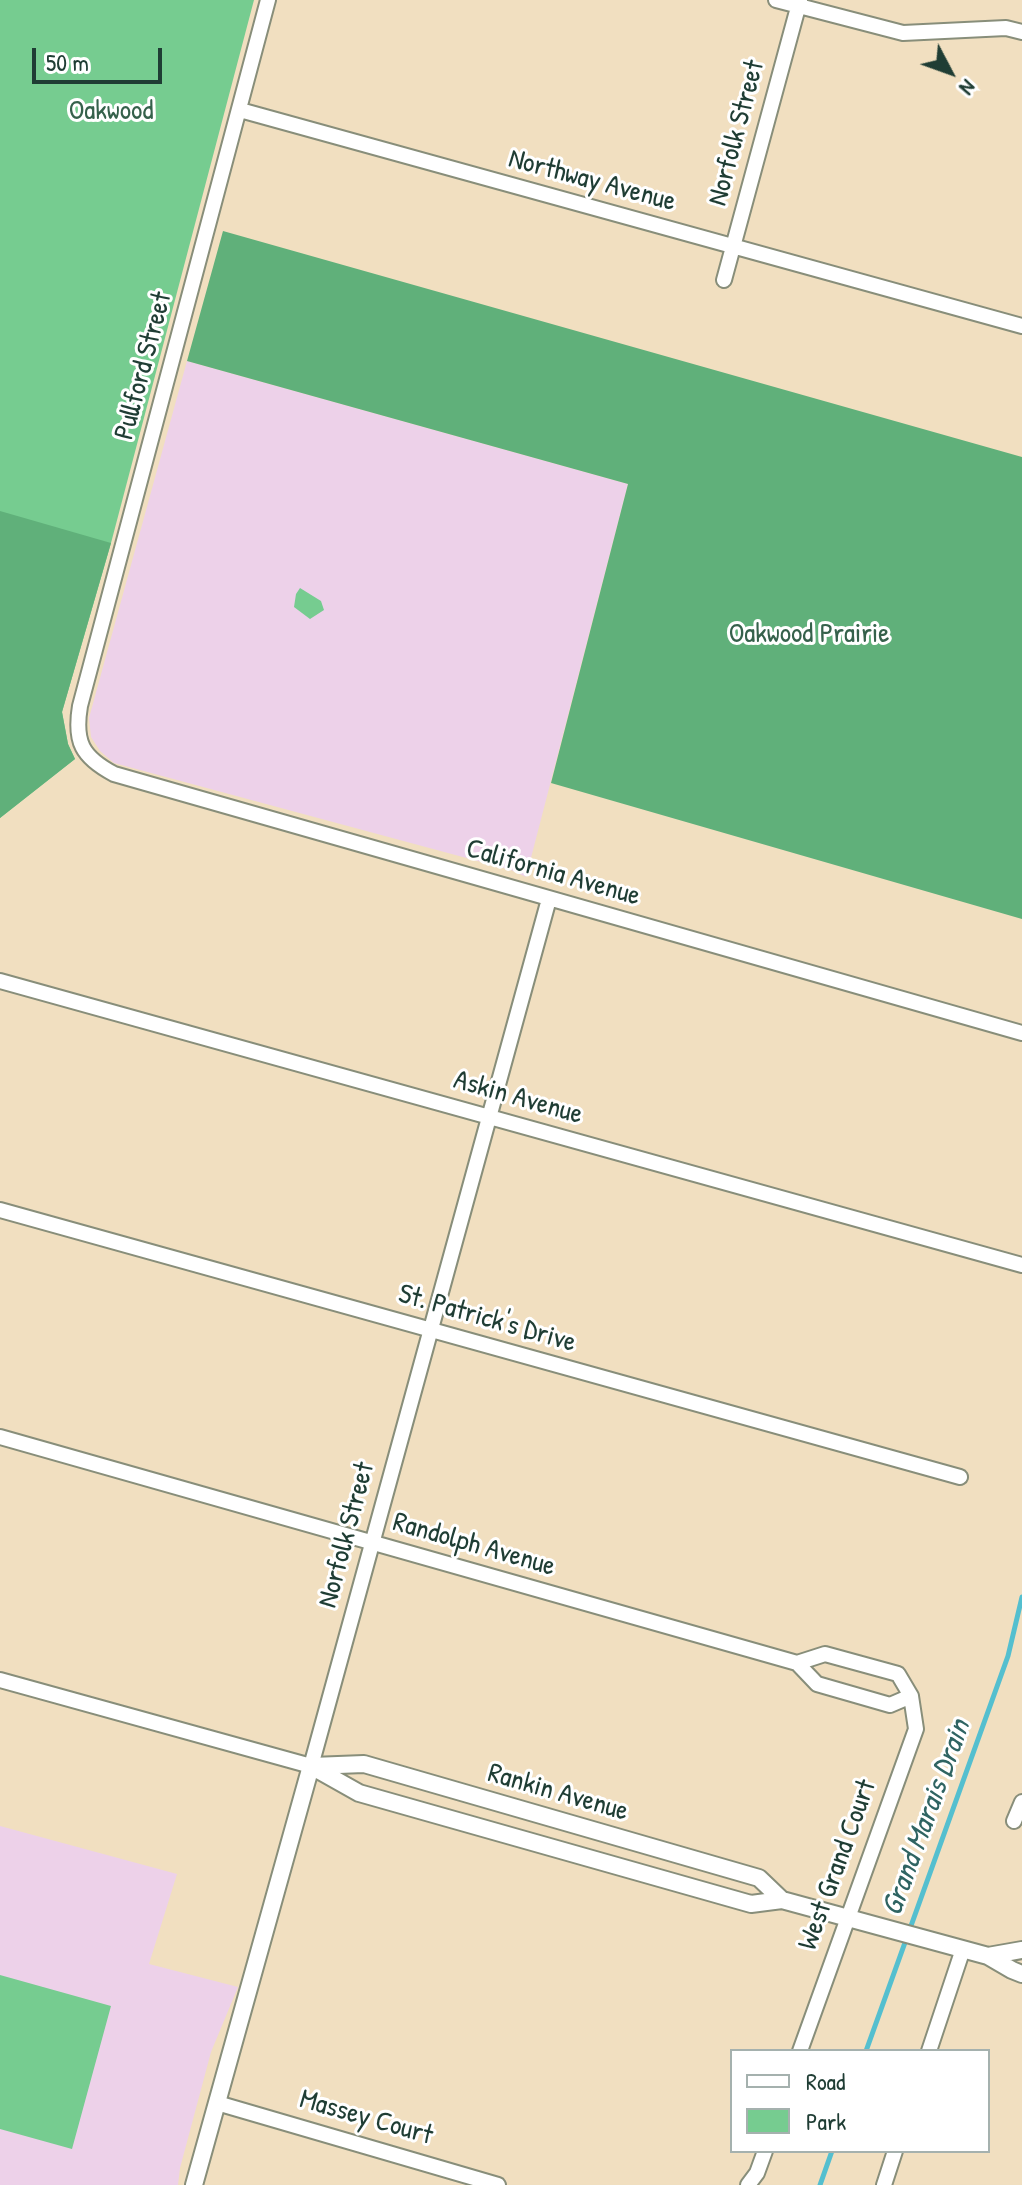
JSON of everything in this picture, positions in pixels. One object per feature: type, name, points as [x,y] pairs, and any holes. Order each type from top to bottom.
[{"type":"street","name":"Pullford Street","points":[[81,745],[76,725],[80,706],[268,0]]},
{"type":"street","points":[[776,0],[799,3],[903,33],[1006,28],[1022,32]]},
{"type":"street","name":"Norfolk Street","points":[[724,280],[799,3]]},
{"type":"street","name":"Northway Avenue","points":[[240,110],[1022,326]]},
{"type":"street","name":"California Avenue","points":[[81,745],[93,763],[114,774],[1022,1033]]},
{"type":"street","name":"Norfolk Street","points":[[194,2185],[549,899]]},
{"type":"street","name":"Askin Avenue","points":[[0,981],[1022,1265]]},
{"type":"street","name":"St. Patrick's Drive","points":[[0,1210],[960,1477]]},
{"type":"street","name":"Randolph Avenue","points":[[0,1437],[797,1663],[817,1684],[890,1705],[911,1696],[898,1674],[825,1654],[797,1663]]},
{"type":"street","name":"Rankin Avenue","points":[[0,1680],[311,1766],[359,1793],[389,1802],[751,1904],[782,1900],[846,1916],[988,1956],[1022,1974]]},
{"type":"street","name":"West Grand Court","points":[[801,2049],[846,1916],[916,1729],[911,1696]]},
{"type":"street","name":"Rankin Avenue","points":[[311,1766],[364,1764],[759,1878],[782,1900]]},
{"type":"street","points":[[1014,1821],[1022,1802]]},
{"type":"street","points":[[930,2049],[963,1949]]},
{"type":"street","name":"Rankin Avenue","points":[[988,1956],[1022,1950]]},
{"type":"street","name":"Massey Court","points":[[217,2103],[498,2185]]},
{"type":"street","points":[[748,2185],[757,2173],[764,2153]]},
{"type":"street","points":[[884,2185],[894,2153]]},
{"type":"shaded area","points":[[187,361],[628,484],[526,877],[511,870],[114,763],[100,751],[91,737],[89,718]]},
{"type":"shaded area","points":[[0,1826],[177,1874],[149,1964],[238,1987],[211,2052],[178,2185],[0,2185]]},
{"type":"green space","name":"Oakwood","points":[[0,0],[254,0],[111,543],[62,712],[68,744],[75,759],[0,818]]},
{"type":"green space","name":"Oakwood Prairie","points":[[223,231],[1022,457],[1022,919],[551,783],[628,484],[187,361]]},
{"type":"green space","points":[[0,511],[111,543],[62,712],[68,744],[75,759],[0,818]]},
{"type":"green space","points":[[300,588],[321,601],[324,610],[310,619],[294,607]]},
{"type":"green space","points":[[0,1975],[111,2006],[72,2149],[0,2129]]},
{"type":"waterway","name":"Grand Marais Drain","points":[[867,2049],[1008,1656],[1022,1597]]},
{"type":"waterway","name":"Grand Marais Drain","points":[[820,2185],[831,2153]]}]
